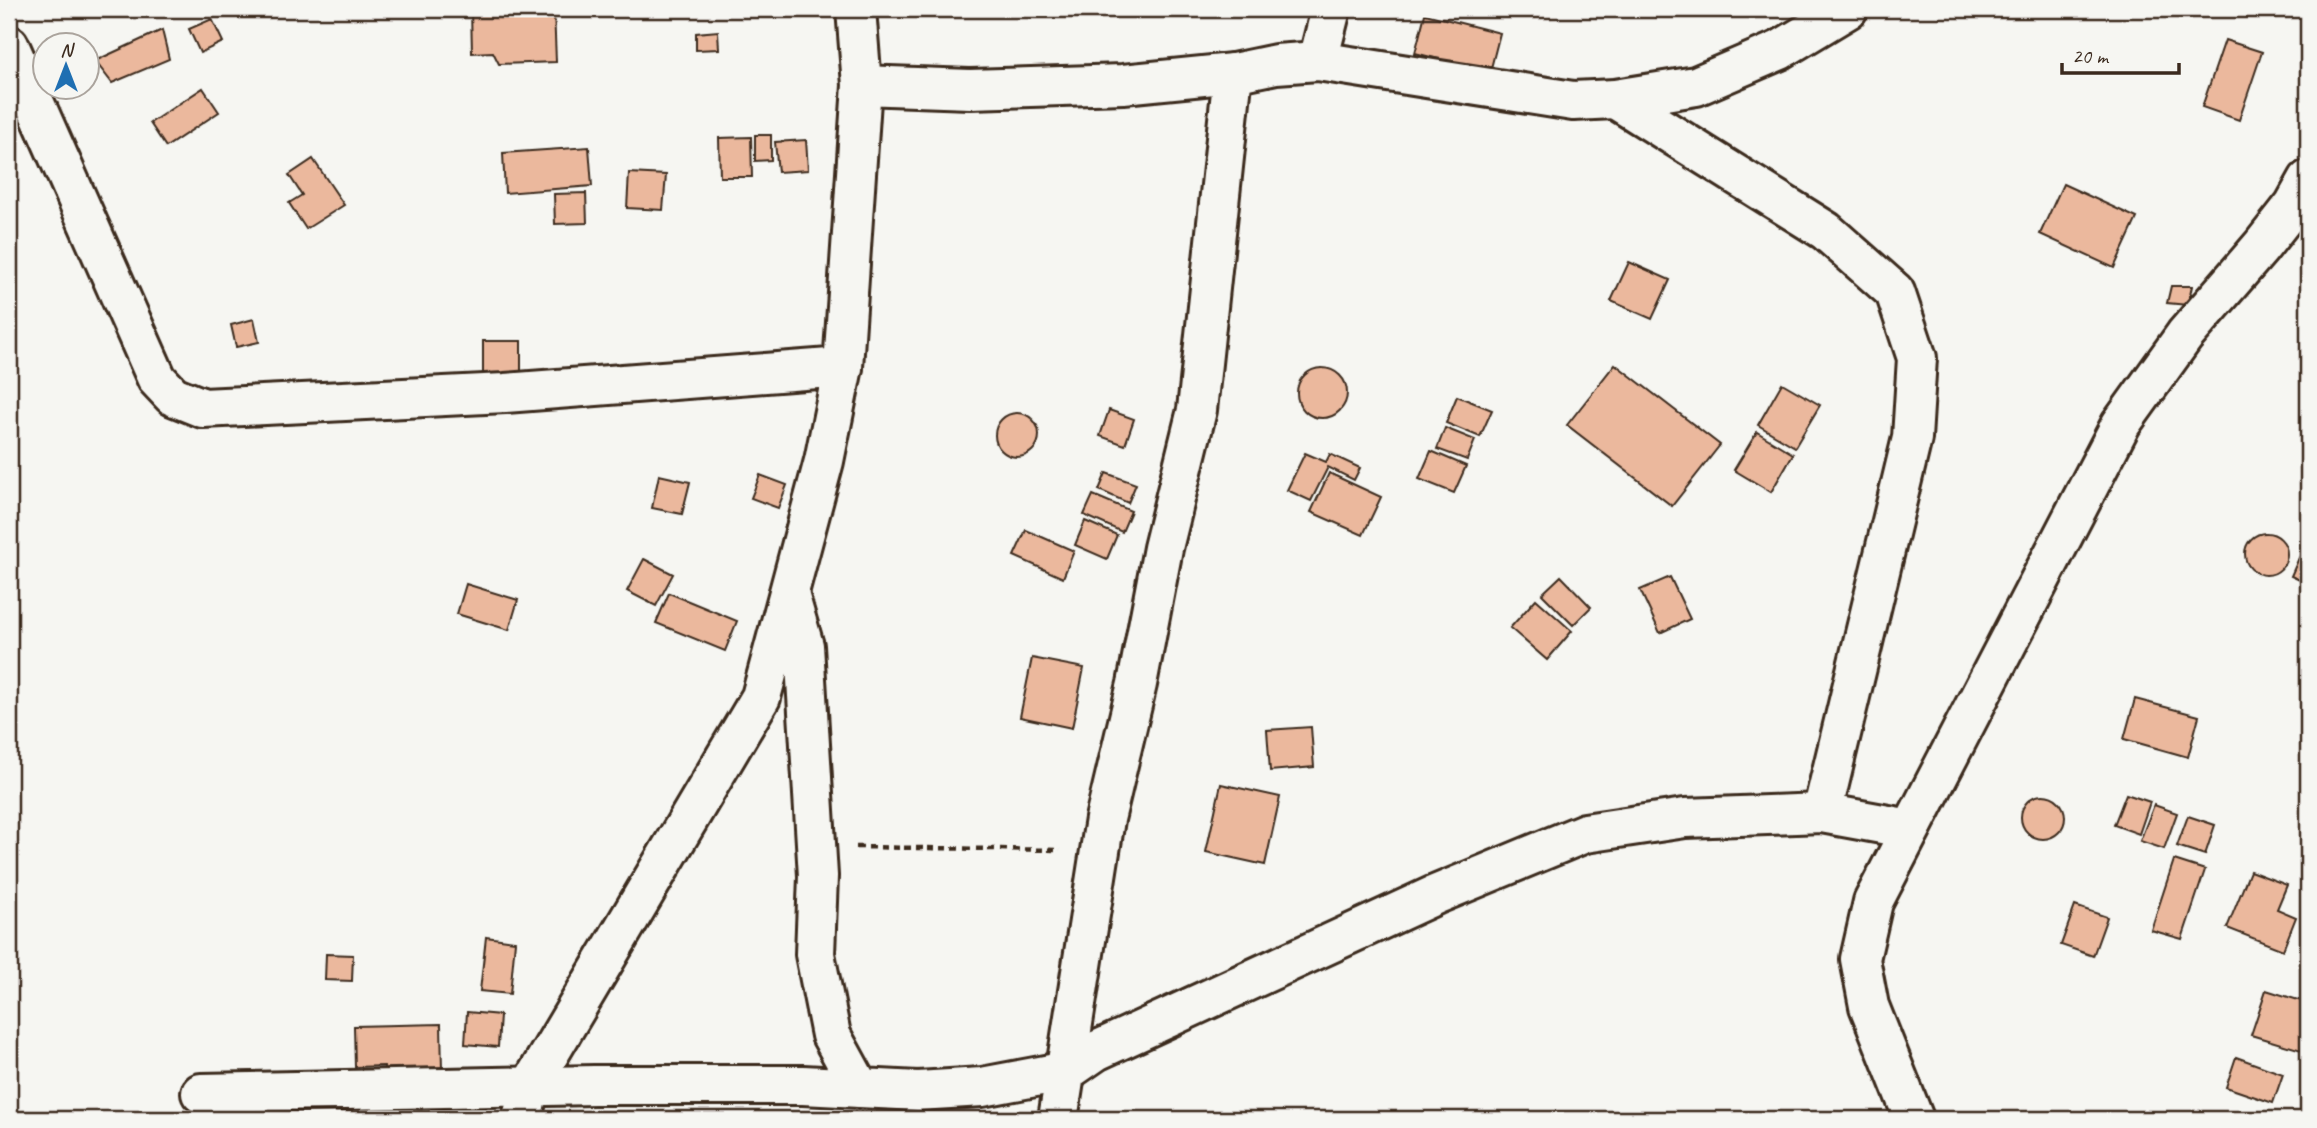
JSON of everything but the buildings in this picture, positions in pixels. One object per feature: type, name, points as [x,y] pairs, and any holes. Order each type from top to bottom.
[{"type":"street","points":[[525,1104],[761,697],[824,461],[843,367],[862,85],[856,9]]},
{"type":"street","points":[[1318,61],[1331,9]]},
{"type":"street","points":[[862,85],[970,89],[1123,84],[1318,61],[1573,101],[1615,99],[1696,86],[1780,50],[1849,9]]},
{"type":"street","points":[[9,45],[157,379],[173,396],[203,408],[505,393],[843,367]]},
{"type":"street","points":[[1058,1119],[1099,852],[1138,684],[1163,548],[1197,410],[1233,73]]},
{"type":"street","points":[[1615,99],[1826,231],[1895,292],[1917,358],[1912,438],[1822,813]]},
{"type":"street","points":[[1914,1119],[1869,1006],[1860,960],[1873,902],[2120,424],[2185,335],[2294,205],[2308,180]]},
{"type":"street","points":[[789,594],[804,646],[818,876],[815,954],[831,1035],[860,1088]]},
{"type":"street","points":[[201,1093],[525,1104],[594,1085],[803,1085],[918,1091],[982,1087],[1067,1071],[1096,1051],[1410,907],[1585,833],[1685,818],[1822,813],[1910,829]]},
{"type":"path","points":[[816,846],[946,846],[1099,852]]}]
